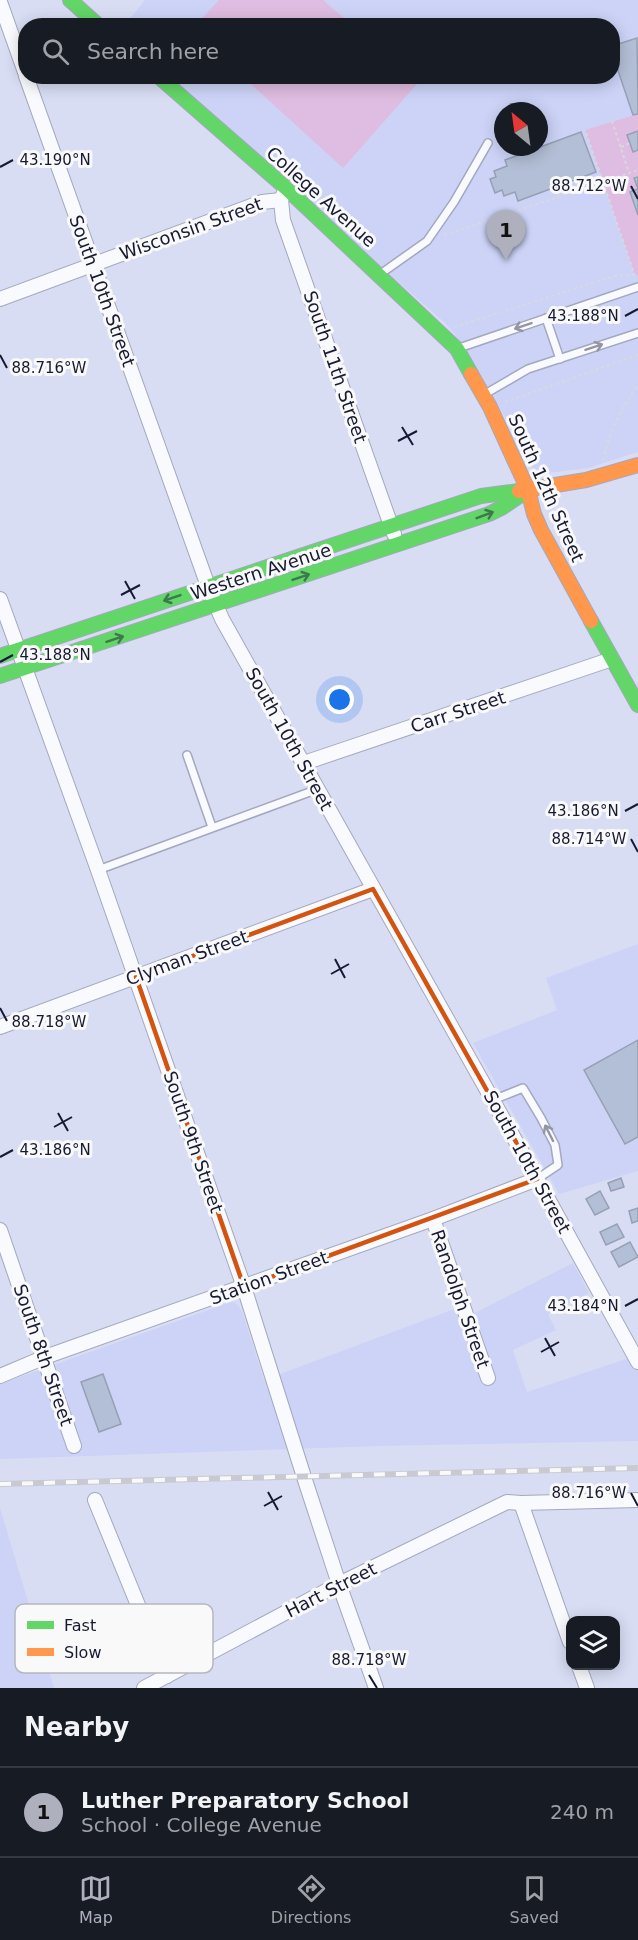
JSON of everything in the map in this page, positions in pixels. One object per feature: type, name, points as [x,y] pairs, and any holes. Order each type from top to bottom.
[{"type":"street","points":[[70,0],[90,18]]},
{"type":"street","name":"South 10th Street","points":[[0,2],[18,53]]},
{"type":"street","name":"South 10th Street","points":[[29,84],[216,606],[638,1362]]},
{"type":"street","name":"College Avenue","points":[[166,84],[283,194],[379,275],[457,349]]},
{"type":"street","name":"Wisconsin Street","points":[[0,298],[283,194]]},
{"type":"street","name":"South 11th Street","points":[[283,194],[284,220],[292,246],[397,545]]},
{"type":"street","name":"South 12th Street","points":[[457,349],[487,401],[528,490],[541,530],[638,705]]},
{"type":"street","name":"Western Avenue","points":[[0,656],[480,496],[499,491],[528,490],[599,478],[638,465]]},
{"type":"street","name":"Western Avenue","points":[[0,676],[489,514],[528,490]]},
{"type":"street","name":"South 9th Street","points":[[0,599],[136,977],[244,1287],[339,1584],[376,1688]]},
{"type":"street","name":"Carr Street","points":[[304,763],[612,659]]},
{"type":"street","name":"Clyman Street","points":[[0,1027],[373,889]]},
{"type":"street","name":"Station Street","points":[[0,1376],[45,1357],[433,1219],[537,1179]]},
{"type":"street","name":"Randolph Street","points":[[433,1219],[488,1378]]},
{"type":"street","name":"South 8th Street","points":[[0,1230],[74,1446]]},
{"type":"street","points":[[95,1500],[133,1604]]},
{"type":"street","name":"Hart Street","points":[[213,1654],[339,1584],[507,1502],[638,1500]]},
{"type":"street","points":[[521,1503],[566,1631]]},
{"type":"street","points":[[581,1670],[587,1688]]},
{"type":"street","name":"Hart Street","points":[[144,1688],[178,1673]]},
{"type":"lane","points":[[379,275],[427,241],[454,202],[488,143]]},
{"type":"lane","points":[[457,349],[638,287]]},
{"type":"lane","points":[[546,318],[560,359]]},
{"type":"lane","points":[[487,401],[528,369],[638,333]]},
{"type":"lane","points":[[187,755],[212,827]]},
{"type":"lane","points":[[98,870],[318,789]]},
{"type":"lane","points":[[493,1100],[523,1088],[541,1118],[555,1145],[558,1165],[537,1179]]},
{"type":"path","points":[[612,121],[629,173]]},
{"type":"path","points":[[439,331],[618,275],[637,275],[585,130]]},
{"type":"path","points":[[621,147],[630,143]]},
{"type":"path","points":[[427,241],[638,170]]},
{"type":"path","points":[[487,401],[638,355]]},
{"type":"path","points":[[599,478],[606,448],[622,409],[638,385]]},
{"type":"highlighted area","points":[[373,889],[537,1179],[244,1287],[136,977]]},
{"type":"shaded area","points":[[145,0],[638,0],[638,452],[588,468],[539,472],[533,468],[483,378],[454,333],[173,84],[620,84],[620,18],[130,18]]},
{"type":"shaded area","points":[[219,0],[323,0],[344,18],[202,18]]},
{"type":"shaded area","points":[[251,84],[417,84],[343,168]]},
{"type":"shaded area","points":[[638,114],[638,131],[627,135],[633,152],[638,150],[638,177],[634,179],[638,189],[630,192],[638,215],[638,275],[635,276],[585,130]]},
{"type":"shaded area","points":[[638,944],[638,1171],[559,1194],[473,1043],[557,1010],[546,978]]},
{"type":"shaded area","points":[[573,1263],[589,1293],[548,1314],[556,1330],[513,1350],[527,1392],[638,1355],[638,1441],[378,1446],[0,1459],[0,1384],[228,1303],[234,1302],[243,1314],[264,1380],[457,1308],[461,1320]]},
{"type":"shaded area","points":[[0,1508],[29,1604],[15,1604],[15,1673],[50,1673],[54,1688],[0,1688]]},
{"type":"building","points":[[637,38],[638,114],[633,115],[620,77],[620,43]]},
{"type":"building","points":[[638,131],[638,150],[633,152],[627,135]]},
{"type":"building","points":[[581,132],[596,172],[518,201],[515,192],[504,196],[502,190],[495,193],[490,179],[496,177],[494,171],[507,166],[505,160],[516,156],[548,156],[548,144]]},
{"type":"building","points":[[638,177],[638,189],[634,178]]},
{"type":"building","points":[[638,189],[638,215],[630,192]]},
{"type":"building","points":[[638,1040],[638,1137],[625,1144],[584,1070]]},
{"type":"building","points":[[621,1178],[624,1187],[611,1191],[608,1183]]},
{"type":"building","points":[[600,1191],[609,1208],[595,1215],[586,1199]]},
{"type":"building","points":[[638,1208],[638,1221],[632,1223],[629,1211]]},
{"type":"building","points":[[617,1224],[624,1237],[606,1245],[600,1232]]},
{"type":"building","points":[[630,1242],[638,1257],[619,1267],[611,1252]]},
{"type":"building","points":[[103,1374],[121,1424],[99,1432],[81,1382]]},
{"type":"railway","points":[[0,1484],[638,1468]]},
{"type":"traffic: fast","points":[[70,0],[90,18]]},
{"type":"traffic: fast","points":[[167,84],[286,188],[457,349],[471,374]]},
{"type":"traffic: fast","points":[[0,676],[489,514],[528,490]]},
{"type":"traffic: fast","points":[[0,656],[481,496],[519,491]]},
{"type":"traffic: fast","points":[[591,621],[638,705]]},
{"type":"traffic: slow","points":[[471,374],[490,407],[528,490],[541,530],[591,621]]},
{"type":"traffic: slow","points":[[519,491],[586,480],[638,465]]},
{"type":"place","name":"Luther Preparatory School","points":[[506,260]]}]
